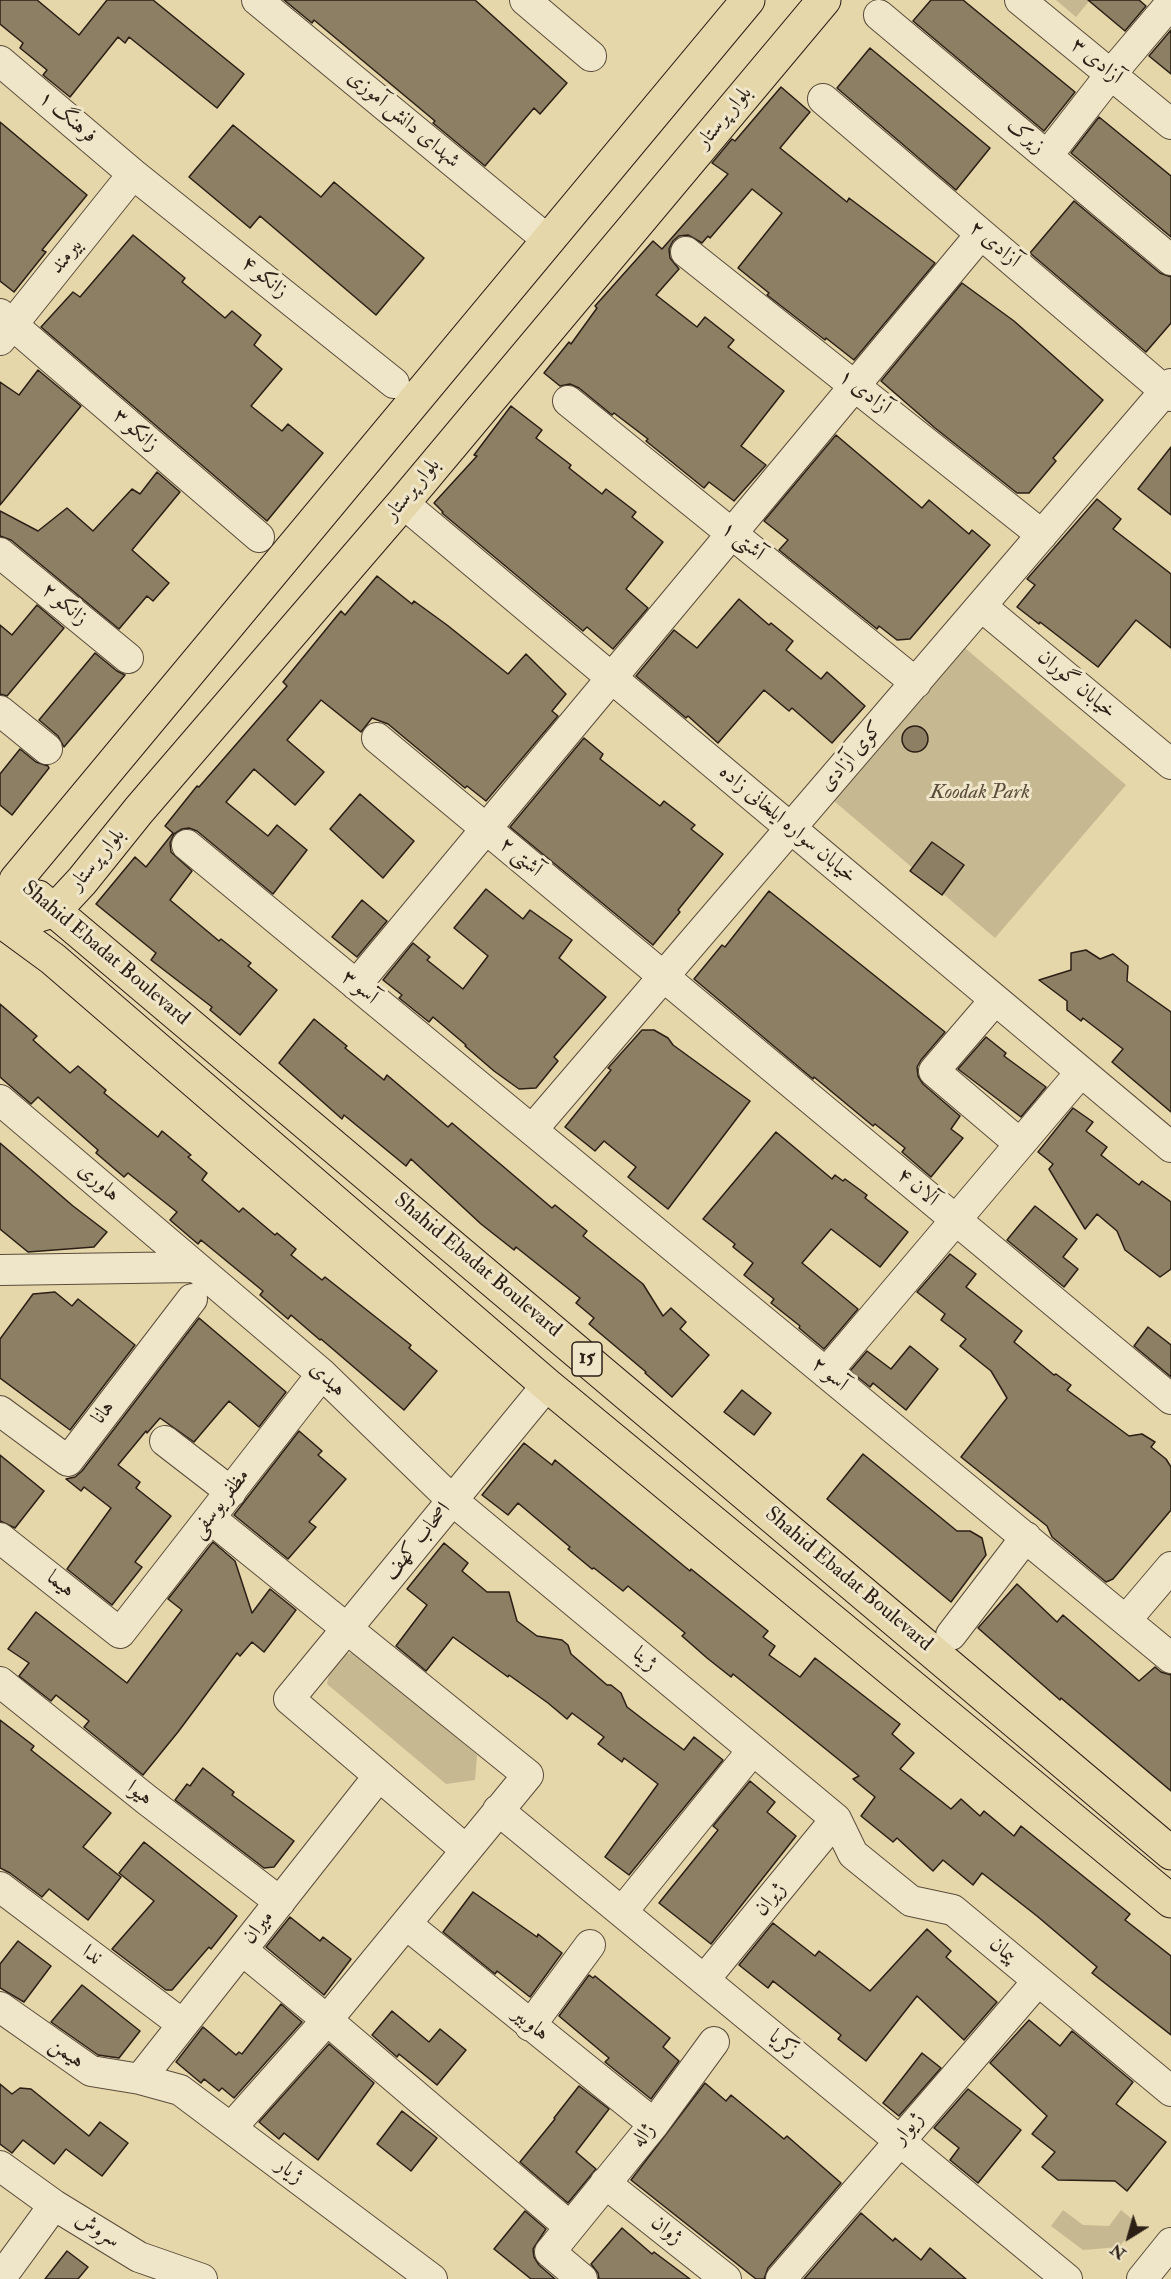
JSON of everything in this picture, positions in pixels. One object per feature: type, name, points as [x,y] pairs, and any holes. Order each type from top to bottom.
[{"type":"main road","points":[[3,927],[8,875],[549,241],[748,0]]},
{"type":"main road","name":"بلوار پرستار","points":[[3,927],[55,910],[403,503],[824,0]]},
{"type":"main road","name":"Shahid Ebadat Boulevard","points":[[8,875],[55,910],[1171,1853]]},
{"type":"main road","name":"Shahid Ebadat Boulevard","points":[[3,927],[53,959],[547,1385],[1171,1901]]},
{"type":"street","name":"شهدای دانش آموزی","points":[[257,0],[549,241]]},
{"type":"street","points":[[525,0],[591,56]]},
{"type":"street","name":"آزادی ۳","points":[[1020,0],[1171,124]]},
{"type":"street","points":[[1047,156],[1111,74],[1171,3]]},
{"type":"street","name":"زیرک","points":[[879,15],[1171,260]]},
{"type":"street","name":"فرهنگ ۱","points":[[0,61],[133,174]]},
{"type":"street","name":"آزادی ۲","points":[[823,99],[1169,390]]},
{"type":"street","name":"بیرمند","points":[[4,326],[133,174]]},
{"type":"street","name":"زانکو ۴","points":[[133,174],[394,383]]},
{"type":"street","points":[[356,985],[981,234]]},
{"type":"street","name":"آزادی ۱","points":[[686,252],[1042,535]]},
{"type":"street","name":"زانکو ۳","points":[[4,326],[259,537]]},
{"type":"street","name":"کوی آزادی","points":[[532,1130],[1169,390]]},
{"type":"street","name":"آشتی ۱","points":[[568,401],[916,683]]},
{"type":"street","name":"خیابان سواره ایلخانی زاده","points":[[403,503],[1171,1147]]},
{"type":"street","name":"زانکو ۲","points":[[0,553],[128,658]]},
{"type":"street","name":"خیابان گوران","points":[[981,606],[1167,752]]},
{"type":"street","points":[[0,711],[47,749]]},
{"type":"street","name":"آشتی ۲","points":[[377,738],[663,977]]},
{"type":"street","name":"آسو ۳","points":[[187,845],[532,1130]]},
{"type":"street","name":"آلان ۴","points":[[663,977],[1171,1399]]},
{"type":"street","points":[[995,1000],[934,1071],[1020,1144]]},
{"type":"street","points":[[826,1373],[1081,1072]]},
{"type":"street","name":"هاوری","points":[[0,1100],[195,1267]]},
{"type":"street","name":"آسو ۲","points":[[532,1130],[1171,1658]]},
{"type":"street","points":[[0,1270],[195,1267]]},
{"type":"street","name":"هیدی","points":[[195,1267],[322,1374],[452,1500]]},
{"type":"street","name":"هانا","points":[[0,1411],[68,1461],[192,1299]]},
{"type":"street","name":"مظفر یوسفی","points":[[120,1633],[322,1374]]},
{"type":"street","name":"اصحاب کهف","points":[[378,1777],[289,1699],[547,1385]]},
{"type":"street","points":[[165,1441],[231,1492]]},
{"type":"street","name":"ژینا","points":[[452,1500],[836,1819]]},
{"type":"street","points":[[210,1518],[528,1775],[327,2020],[231,2128]]},
{"type":"street","points":[[951,1635],[1026,1537]]},
{"type":"street","name":"هیما","points":[[0,1538],[120,1633]]},
{"type":"street","points":[[1126,1620],[1171,1567]]},
{"type":"street","name":"هیوا","points":[[0,1682],[147,1800],[280,1902]]},
{"type":"street","points":[[622,1912],[752,1751]]},
{"type":"street","points":[[378,1777],[466,1850]]},
{"type":"street","name":"میران","points":[[140,2079],[378,1777]]},
{"type":"street","name":"زکریا","points":[[498,1810],[1067,2279]]},
{"type":"street","name":"ژیران","points":[[704,1980],[836,1819]]},
{"type":"street","name":"پیمان","points":[[836,1819],[853,1854],[911,1900],[953,1910],[1171,2091]]},
{"type":"street","name":"ندا","points":[[0,1887],[182,2025]]},
{"type":"street","name":"هاوبیر","points":[[406,1924],[654,2124]]},
{"type":"street","points":[[530,2026],[590,1945]]},
{"type":"street","points":[[242,1950],[570,2227]]},
{"type":"street","name":"ژیوار","points":[[782,2279],[899,2140],[1038,1981]]},
{"type":"street","name":"هیمن","points":[[0,2007],[91,2071],[140,2079]]},
{"type":"street","name":"ژاله","points":[[582,2279],[550,2252],[654,2124],[714,2042]]},
{"type":"street","name":"ژیار","points":[[140,2079],[180,2090],[432,2279]]},
{"type":"street","name":"سروش","points":[[0,2166],[54,2205],[132,2268],[202,2279]]},
{"type":"street","name":"ژوان","points":[[605,2183],[726,2279]]},
{"type":"street","points":[[0,2279],[54,2205]]},
{"type":"street","points":[[1142,2279],[1171,2243]]},
{"type":"green space","points":[[1056,0],[1090,0],[1076,17]]},
{"type":"green space","name":"Koodak Park","points":[[965,648],[1126,785],[995,938],[834,801]]},
{"type":"green space","points":[[355,1652],[477,1755],[475,1780],[446,1784],[327,1684],[332,1657]]},
{"type":"green space","points":[[1063,2210],[1083,2225],[1109,2226],[1121,2210],[1138,2224],[1119,2247],[1083,2250],[1051,2226]]},
{"type":"building","points":[[0,0],[37,0],[79,35],[107,0],[153,0],[244,74],[217,108],[129,37],[125,43],[118,37],[70,97],[43,75],[47,70],[20,48],[23,43],[0,24]]},
{"type":"building","points":[[284,0],[475,0],[567,83],[540,114],[534,108],[485,166],[314,20],[312,23]]},
{"type":"building","points":[[931,0],[963,0],[1075,92],[1044,131],[913,21]]},
{"type":"building","points":[[1088,0],[1139,0],[1146,6],[1125,31]]},
{"type":"building","points":[[1171,30],[1171,74],[1149,56]]},
{"type":"building","points":[[870,48],[990,148],[956,190],[837,88]]},
{"type":"building","points":[[781,87],[810,112],[780,148],[847,202],[849,198],[935,263],[854,360],[767,295],[769,293],[738,268],[782,213],[752,189],[710,238],[708,236],[702,243],[688,235],[679,236],[673,241],[669,249],[670,258],[679,269],[656,295],[697,327],[705,317],[734,340],[728,347],[784,391],[741,446],[766,465],[734,501],[709,482],[704,488],[646,441],[648,439],[614,413],[612,415],[579,388],[570,384],[560,386],[544,373],[569,342],[571,344],[597,308],[595,306],[653,241],[662,249],[728,174],[712,163],[732,139],[735,141]]},
{"type":"building","points":[[1099,117],[1171,176],[1171,237],[1071,153]]},
{"type":"building","points":[[0,122],[87,195],[42,250],[46,252],[14,292],[0,281]]},
{"type":"building","points":[[233,125],[321,197],[334,182],[424,258],[376,315],[260,216],[250,228],[189,177]]},
{"type":"building","points":[[1074,201],[1160,273],[1171,277],[1171,323],[1146,352],[1030,253]]},
{"type":"building","points":[[133,235],[185,278],[182,282],[225,318],[232,311],[261,335],[254,345],[282,369],[251,406],[282,431],[288,424],[323,453],[267,521],[41,327],[73,292],[80,297]]},
{"type":"building","points":[[962,283],[1014,321],[1103,400],[1053,458],[1056,461],[1029,493],[1017,493],[935,428],[881,381]]},
{"type":"building","points":[[38,370],[81,406],[0,505],[0,382],[19,395]]},
{"type":"building","points":[[511,406],[542,430],[536,438],[571,465],[569,468],[602,494],[606,489],[636,512],[632,517],[663,542],[626,589],[648,608],[613,649],[587,627],[583,631],[442,513],[434,503],[477,456],[474,455]]},
{"type":"building","points":[[836,435],[922,508],[929,500],[969,534],[972,530],[990,545],[910,639],[897,640],[879,626],[877,629],[779,550],[788,540],[764,521]]},
{"type":"building","points":[[1171,447],[1171,515],[1138,489]]},
{"type":"building","points":[[157,472],[180,492],[132,550],[169,583],[153,601],[147,596],[119,629],[11,540],[0,536],[0,511],[38,531],[67,508],[93,531],[132,489],[140,494]]},
{"type":"building","points":[[1097,499],[1121,519],[1113,529],[1171,574],[1171,648],[1136,620],[1098,667],[1017,607],[1035,585],[1027,579]]},
{"type":"building","points":[[377,576],[412,604],[414,601],[447,625],[508,674],[526,654],[566,694],[552,711],[558,716],[486,801],[467,786],[465,788],[388,724],[372,718],[361,732],[321,700],[287,740],[324,772],[295,805],[254,769],[226,802],[268,836],[277,825],[307,850],[273,894],[197,831],[189,828],[174,834],[170,843],[171,852],[192,871],[170,900],[219,941],[221,939],[251,963],[248,966],[277,990],[240,1035],[210,1010],[212,1007],[151,960],[156,953],[96,904],[135,857],[146,867],[173,833],[165,826],[197,786],[199,787],[287,686],[283,682],[341,611],[345,615]]},
{"type":"building","points":[[739,599],[769,625],[771,623],[793,641],[786,650],[821,679],[827,672],[865,706],[832,743],[792,708],[789,711],[764,690],[718,743],[688,716],[686,718],[636,676],[674,630],[697,648]]},
{"type":"building","points":[[37,605],[64,628],[7,696],[0,694],[0,625],[12,635]]},
{"type":"building","points":[[95,653],[125,675],[64,747],[58,736],[39,720]]},
{"type":"building","points":[[915,726],[924,730],[928,739],[924,748],[915,752],[906,748],[902,739],[906,730]]},
{"type":"building","points":[[584,738],[603,754],[600,759],[660,806],[664,801],[695,825],[691,829],[723,854],[653,945],[510,827]]},
{"type":"building","points":[[20,749],[36,762],[49,768],[12,815],[0,805],[0,774]]},
{"type":"building","points":[[360,794],[414,841],[383,878],[330,829]]},
{"type":"building","points":[[932,842],[964,865],[942,895],[910,871]]},
{"type":"building","points":[[486,889],[523,919],[530,910],[572,940],[559,958],[606,997],[554,1057],[558,1061],[536,1088],[519,1089],[494,1071],[433,1017],[429,1022],[399,998],[402,995],[383,980],[413,943],[430,957],[427,960],[463,989],[488,956],[454,928]]},
{"type":"building","points":[[769,891],[945,1032],[921,1060],[917,1067],[918,1076],[923,1084],[960,1116],[951,1129],[963,1138],[931,1177],[902,1152],[905,1148],[875,1124],[873,1126],[814,1077],[813,1079],[694,979],[722,945],[725,947]]},
{"type":"building","points":[[362,900],[387,921],[357,957],[332,937]]},
{"type":"building","points":[[1086,950],[1100,959],[1113,954],[1128,966],[1127,981],[1171,1012],[1171,1112],[1112,1062],[1123,1049],[1083,1018],[1081,1021],[1067,1010],[1067,1001],[1039,980],[1071,970],[1071,953]]},
{"type":"building","points":[[0,1004],[37,1036],[33,1040],[70,1073],[78,1066],[106,1090],[104,1093],[158,1137],[162,1131],[191,1155],[188,1157],[207,1173],[202,1180],[239,1212],[243,1208],[275,1235],[277,1233],[296,1249],[291,1255],[322,1280],[325,1277],[411,1345],[409,1348],[437,1371],[404,1410],[291,1315],[288,1319],[260,1295],[263,1291],[201,1240],[198,1244],[170,1220],[177,1212],[128,1173],[124,1177],[96,1153],[98,1150],[38,1097],[31,1104],[0,1077]]},
{"type":"building","points":[[314,1019],[384,1080],[387,1075],[448,1127],[452,1123],[552,1208],[555,1205],[587,1231],[583,1236],[643,1284],[663,1316],[671,1308],[686,1322],[680,1329],[709,1355],[672,1397],[589,1324],[594,1318],[576,1303],[580,1298],[516,1247],[514,1250],[481,1224],[411,1159],[406,1166],[344,1115],[342,1119],[279,1063]]},
{"type":"building","points":[[642,1030],[654,1030],[668,1038],[673,1045],[750,1101],[668,1209],[628,1177],[636,1167],[604,1141],[595,1151],[565,1127],[611,1070],[608,1068]]},
{"type":"building","points":[[986,1037],[1006,1053],[1004,1056],[1046,1087],[1021,1117],[958,1069]]},
{"type":"building","points":[[1073,1108],[1093,1122],[1086,1131],[1107,1147],[1101,1155],[1139,1185],[1142,1181],[1171,1202],[1171,1269],[1160,1277],[1125,1250],[1117,1231],[1097,1214],[1085,1229],[1049,1169],[1053,1164],[1038,1152]]},
{"type":"building","points":[[776,1132],[832,1179],[835,1175],[843,1181],[845,1179],[867,1195],[865,1198],[908,1232],[880,1267],[831,1229],[802,1263],[858,1309],[824,1349],[771,1303],[774,1299],[744,1275],[753,1263],[733,1247],[735,1244],[703,1219]]},
{"type":"building","points":[[0,1143],[107,1232],[94,1247],[28,1252],[0,1229]]},
{"type":"building","points":[[1035,1206],[1077,1239],[1063,1257],[1078,1269],[1064,1287],[1007,1240]]},
{"type":"building","points":[[950,1254],[976,1274],[966,1287],[1022,1331],[1014,1342],[1054,1375],[1056,1374],[1071,1385],[1067,1390],[1129,1436],[1142,1434],[1155,1442],[1151,1447],[1166,1459],[1171,1467],[1171,1510],[1113,1579],[1106,1582],[1052,1537],[1047,1526],[961,1457],[1007,1398],[991,1371],[960,1346],[966,1339],[941,1320],[945,1314],[917,1292]]},
{"type":"building","points":[[55,1292],[72,1306],[78,1299],[135,1345],[70,1430],[0,1378],[0,1339],[33,1294]]},
{"type":"building","points":[[199,1318],[286,1392],[259,1427],[229,1401],[194,1442],[160,1418],[118,1465],[140,1482],[136,1488],[171,1516],[135,1562],[142,1567],[112,1605],[67,1569],[111,1508],[84,1487],[81,1491],[66,1479],[75,1477],[82,1471]]},
{"type":"building","points":[[1148,1327],[1171,1345],[1171,1377],[1134,1346]]},
{"type":"building","points":[[910,1346],[938,1369],[906,1410],[873,1383],[870,1387],[850,1371],[867,1351],[891,1369]]},
{"type":"building","points":[[742,1390],[771,1413],[754,1435],[724,1412]]},
{"type":"building","points":[[299,1431],[322,1451],[318,1455],[346,1479],[309,1522],[316,1527],[288,1559],[234,1515]]},
{"type":"building","points":[[524,1443],[552,1465],[555,1460],[690,1571],[691,1569],[768,1631],[763,1637],[775,1646],[769,1655],[800,1677],[815,1658],[900,1724],[892,1734],[914,1753],[900,1769],[951,1809],[961,1799],[980,1816],[984,1811],[1014,1836],[1021,1826],[1130,1914],[1125,1920],[1171,1956],[1171,2035],[1092,1973],[1097,1967],[982,1873],[973,1885],[943,1860],[933,1871],[897,1838],[893,1842],[861,1816],[875,1797],[853,1779],[859,1776],[733,1674],[731,1677],[707,1658],[682,1636],[685,1633],[628,1586],[623,1591],[594,1568],[592,1569],[518,1503],[508,1515],[482,1495]]},
{"type":"building","points":[[863,1454],[957,1531],[970,1531],[982,1538],[986,1555],[951,1602],[827,1499]]},
{"type":"building","points":[[0,1455],[44,1491],[15,1528],[0,1521]]},
{"type":"building","points":[[213,1542],[235,1561],[252,1613],[270,1589],[296,1610],[264,1652],[252,1642],[240,1656],[237,1653],[143,1775],[84,1727],[89,1721],[56,1695],[51,1701],[19,1676],[29,1663],[8,1649],[36,1612],[127,1683],[182,1610],[168,1599]]},
{"type":"building","points":[[444,1543],[468,1563],[462,1571],[487,1592],[509,1592],[517,1621],[537,1636],[562,1640],[568,1645],[571,1654],[607,1685],[611,1685],[621,1693],[627,1707],[684,1750],[694,1737],[723,1760],[629,1875],[605,1857],[658,1784],[624,1758],[622,1762],[598,1744],[604,1737],[572,1713],[567,1719],[548,1703],[453,1637],[426,1671],[396,1646],[427,1605],[407,1589]]},
{"type":"building","points":[[1017,1584],[1057,1622],[1063,1615],[1139,1681],[1155,1667],[1171,1675],[1171,1791],[1061,1698],[1060,1700],[978,1628]]},
{"type":"building","points":[[0,1720],[34,1746],[31,1750],[111,1813],[83,1847],[121,1877],[88,1920],[49,1889],[42,1897],[0,1868]]},
{"type":"building","points":[[203,1768],[234,1792],[232,1795],[294,1841],[274,1867],[264,1868],[175,1800],[187,1784],[190,1786]]},
{"type":"building","points":[[750,1781],[775,1802],[767,1812],[796,1836],[711,1944],[659,1903],[718,1830],[713,1826]]},
{"type":"building","points":[[144,1842],[237,1916],[211,1949],[209,1947],[172,1990],[166,1990],[112,1949],[154,1901],[119,1873]]},
{"type":"building","points":[[473,1892],[537,1937],[538,1934],[562,1953],[530,1997],[497,1971],[495,1974],[443,1932]]},
{"type":"building","points":[[290,1917],[320,1941],[323,1937],[351,1959],[324,1995],[266,1947]]},
{"type":"building","points":[[773,1923],[815,1956],[819,1951],[870,1991],[927,1929],[951,1951],[946,1957],[997,2002],[964,2040],[917,1996],[866,2061],[838,2039],[841,2035],[773,1981],[768,1988],[739,1965]]},
{"type":"building","points":[[18,1941],[51,1966],[24,2002],[0,1988],[0,1964]]},
{"type":"building","points":[[589,1975],[593,1978],[595,1976],[670,2038],[663,2047],[679,2061],[651,2099],[605,2062],[609,2058],[559,2016]]},
{"type":"building","points":[[82,1985],[140,2031],[119,2058],[98,2055],[51,2022]]},
{"type":"building","points":[[281,2004],[302,2022],[234,2098],[222,2088],[219,2091],[204,2079],[201,2083],[176,2062],[203,2027],[236,2055],[239,2052],[242,2054]]},
{"type":"building","points":[[392,2011],[429,2042],[440,2029],[466,2050],[437,2085],[399,2054],[397,2057],[372,2035]]},
{"type":"building","points":[[1029,2020],[1060,2046],[1072,2031],[1133,2082],[1116,2104],[1166,2142],[1127,2191],[1115,2181],[1058,2180],[1042,2167],[1055,2152],[1032,2134],[1047,2116],[990,2063]]},
{"type":"building","points":[[329,2044],[374,2083],[318,2160],[284,2133],[279,2139],[259,2122]]},
{"type":"building","points":[[922,2053],[941,2068],[899,2116],[883,2103]]},
{"type":"building","points":[[705,2083],[726,2101],[731,2095],[784,2139],[787,2136],[841,2183],[768,2268],[764,2279],[756,2279],[631,2180]]},
{"type":"building","points":[[0,2084],[12,2094],[20,2088],[31,2089],[89,2136],[100,2122],[128,2143],[102,2176],[66,2149],[54,2164],[23,2140],[12,2153],[0,2144]]},
{"type":"building","points":[[579,2086],[609,2109],[576,2152],[596,2169],[568,2203],[520,2162]]},
{"type":"building","points":[[968,2089],[1021,2130],[978,2183],[950,2160],[959,2148],[934,2128]]},
{"type":"building","points":[[402,2111],[437,2138],[411,2171],[377,2144]]},
{"type":"building","points":[[525,2211],[546,2229],[533,2249],[534,2257],[539,2265],[555,2279],[531,2279],[494,2249]]},
{"type":"building","points":[[861,2213],[893,2241],[895,2238],[921,2260],[930,2248],[966,2279],[804,2279]]},
{"type":"building","points":[[622,2228],[652,2254],[654,2252],[690,2279],[599,2279],[598,2273],[591,2264]]},
{"type":"building","points":[[67,2251],[88,2267],[78,2279],[45,2279]]}]
